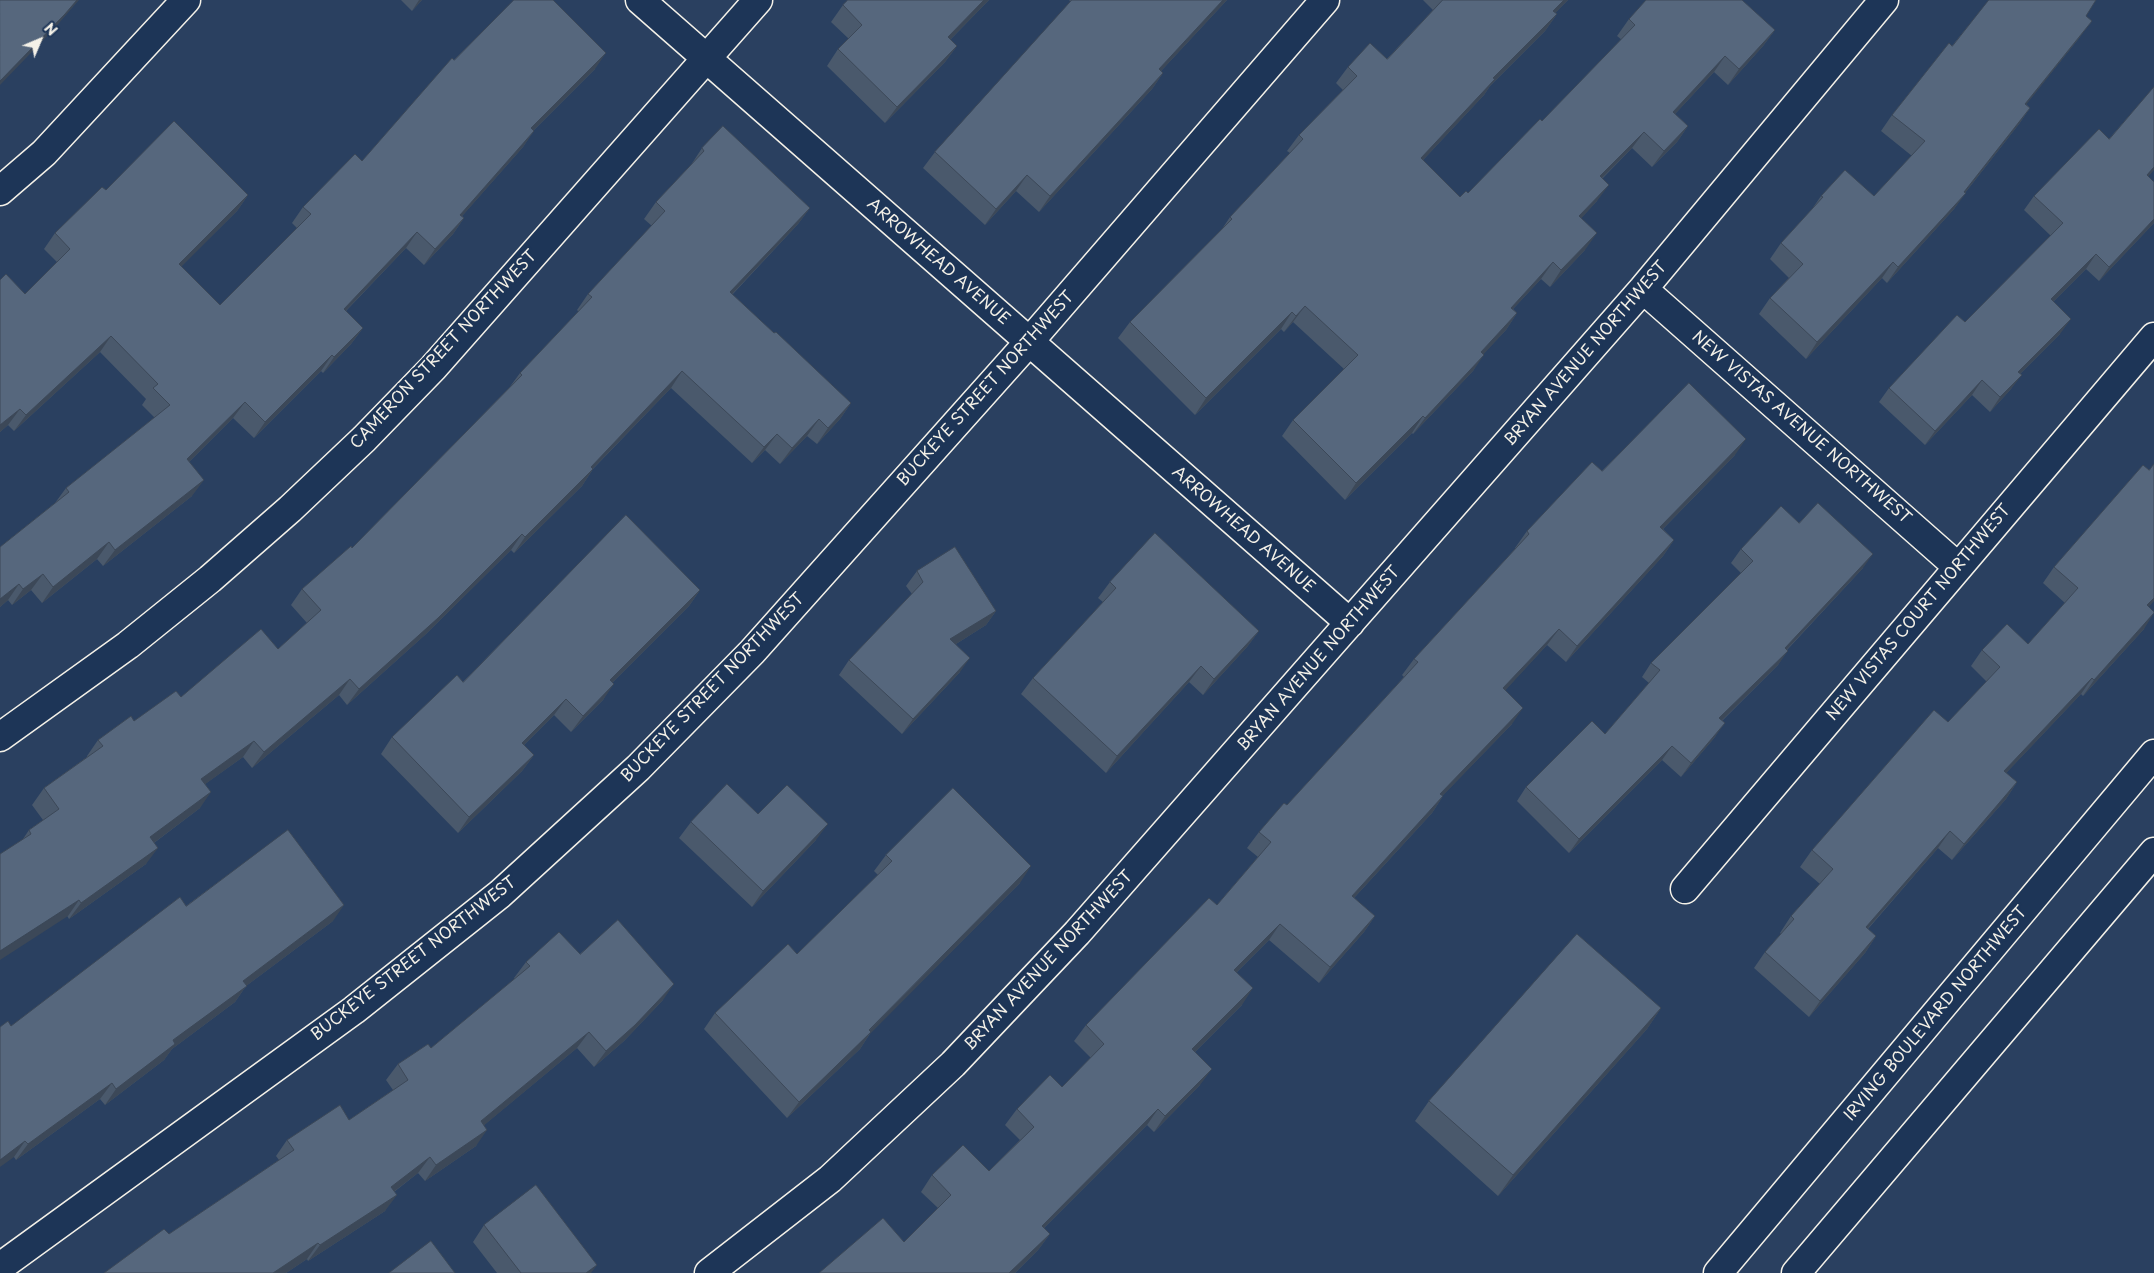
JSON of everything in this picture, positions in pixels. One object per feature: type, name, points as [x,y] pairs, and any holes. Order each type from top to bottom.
[{"type":"street","points":[[0,191],[44,153],[186,0]]},
{"type":"street","name":"ARROWHEAD AVENUE","points":[[640,0],[1350,623]]},
{"type":"street","name":"CAMERON STREET NORTHWEST","points":[[0,737],[128,645],[210,579],[290,509],[364,439],[432,368],[758,0]]},
{"type":"street","name":"BUCKEYE STREET NORTHWEST","points":[[0,1267],[354,1010],[500,894],[638,768],[752,652],[1029,342],[1326,0]]},
{"type":"street","name":"BRYAN AVENUE NORTHWEST","points":[[709,1273],[830,1179],[953,1064],[1077,933],[1643,289],[1884,0]]},
{"type":"street","name":"NEW VISTAS AVENUE NORTHWEST","points":[[1643,289],[1958,567]]},
{"type":"street","name":"NEW VISTAS COURT NORTHWEST","points":[[1685,889],[2154,337]]},
{"type":"street","name":"IRVING BOULEVARD NORTHWEST","points":[[1718,1273],[2154,754]]},
{"type":"street","points":[[1796,1273],[2154,852]]},
{"type":"building","points":[[0,0],[77,0],[0,81]]},
{"type":"building","points":[[514,0],[553,0],[606,53],[531,128],[534,131],[460,215],[464,218],[435,249],[417,232],[344,309],[363,328],[334,357],[332,355],[265,422],[245,402],[187,459],[204,480],[115,550],[109,542],[53,587],[43,574],[23,589],[19,584],[0,599],[0,547],[69,492],[66,488],[170,405],[153,388],[158,384],[111,336],[26,415],[20,409],[0,425],[0,280],[6,274],[25,294],[70,249],[55,233],[102,187],[106,190],[174,121],[248,195],[179,264],[220,305],[311,214],[303,207],[355,154],[362,161],[452,58],[454,60]]},
{"type":"building","points":[[848,0],[984,0],[948,37],[957,46],[897,107],[838,49],[862,25],[843,5]]},
{"type":"building","points":[[1072,0],[1223,0],[1159,69],[1163,73],[1050,196],[1027,175],[996,209],[935,152]]},
{"type":"building","points":[[1443,0],[1564,0],[1553,11],[1557,14],[1493,78],[1495,79],[1421,158],[1460,197],[1466,191],[1468,193],[1540,119],[1542,121],[1635,25],[1629,19],[1646,0],[1742,0],[1775,30],[1739,69],[1725,56],[1673,112],[1688,126],[1664,151],[1644,132],[1600,176],[1609,185],[1579,216],[1597,233],[1561,270],[1553,262],[1511,308],[1517,313],[1481,352],[1484,355],[1425,418],[1423,416],[1356,483],[1293,420],[1358,355],[1305,306],[1296,316],[1292,312],[1206,398],[1130,322],[1232,219],[1230,217],[1303,139],[1299,135],[1357,76],[1348,67],[1370,43],[1387,59]]},
{"type":"building","points":[[1989,0],[2096,0],[2086,16],[2092,21],[2025,104],[2030,108],[1964,192],[1966,193],[1898,267],[1893,262],[1817,342],[1770,298],[1803,264],[1781,243],[1845,170],[1874,196],[1925,141],[1892,115],[1949,43],[1952,46]]},
{"type":"building","points":[[2154,87],[2154,167],[2147,175],[2154,182],[2154,219],[2109,267],[2096,254],[2051,299],[2071,319],[2018,372],[2022,375],[2000,397],[1982,380],[1935,431],[1889,388],[1957,315],[1965,322],[2063,223],[2034,196],[2099,129],[2109,139]]},
{"type":"building","points":[[723,126],[810,208],[730,292],[774,333],[776,332],[851,403],[828,428],[819,419],[792,448],[777,434],[764,447],[682,371],[591,467],[593,469],[525,537],[522,534],[438,618],[359,689],[350,679],[264,752],[254,741],[201,779],[211,792],[150,837],[158,848],[81,903],[79,900],[0,951],[0,854],[31,834],[29,830],[59,809],[44,788],[103,746],[98,740],[131,716],[134,721],[176,691],[181,697],[261,629],[278,649],[321,610],[302,589],[351,546],[352,548],[522,375],[520,373],[592,297],[588,294],[665,211],[656,202],[704,151],[702,148]]},
{"type":"building","points":[[1689,383],[1746,439],[1660,527],[1674,540],[1577,646],[1559,629],[1503,688],[1523,708],[1440,794],[1443,796],[1352,896],[1375,916],[1330,967],[1280,924],[1234,970],[1253,988],[1192,1049],[1212,1069],[1165,1116],[1158,1109],[1042,1226],[1050,1234],[1009,1273],[819,1273],[883,1218],[904,1242],[951,1195],[932,1175],[963,1145],[989,1171],[1034,1127],[1017,1109],[1050,1075],[1062,1087],[1104,1044],[1086,1025],[1209,898],[1217,905],[1271,842],[1259,832],[1284,803],[1287,805],[1418,662],[1414,659],[1529,534],[1527,531],[1592,462],[1602,471]]},
{"type":"building","points":[[2154,464],[2154,598],[2147,605],[2154,613],[2094,680],[2092,678],[2004,771],[2017,782],[1964,844],[1950,831],[1866,927],[1876,936],[1820,1001],[1765,952],[1794,919],[1791,916],[1833,869],[1812,850],[1934,710],[1948,722],[2000,667],[1982,650],[2007,624],[2028,644],[2078,588],[2054,567],[2143,465],[2149,470]]},
{"type":"building","points":[[1818,503],[1873,554],[1785,648],[1788,651],[1719,718],[1725,723],[1691,763],[1672,746],[1579,839],[1526,787],[1592,721],[1605,734],[1660,670],[1651,663],[1753,561],[1741,549],[1781,506],[1799,523]]},
{"type":"building","points":[[626,515],[700,590],[610,680],[614,684],[583,716],[566,699],[522,743],[534,755],[469,817],[392,737],[457,675],[463,682]]},
{"type":"building","points":[[1155,533],[1259,631],[1214,679],[1201,666],[1117,756],[1033,678],[1116,588],[1110,582]]},
{"type":"building","points":[[955,547],[996,611],[950,639],[970,658],[913,719],[849,660],[923,582],[917,571]]},
{"type":"building","points":[[727,784],[758,814],[787,785],[828,824],[763,891],[691,822]]},
{"type":"building","points":[[953,788],[1031,866],[869,1030],[871,1032],[799,1102],[715,1013],[788,944],[797,954],[892,861],[886,855]]},
{"type":"building","points":[[288,830],[344,905],[243,981],[247,986],[173,1040],[175,1044],[116,1089],[112,1083],[28,1144],[25,1141],[0,1160],[0,1027],[8,1021],[11,1026],[180,897],[186,906]]},
{"type":"building","points":[[618,920],[674,984],[635,1025],[606,1051],[589,1032],[481,1121],[487,1130],[436,1165],[430,1157],[391,1187],[397,1195],[273,1273],[104,1273],[164,1229],[169,1234],[294,1150],[287,1140],[340,1105],[349,1120],[408,1080],[398,1064],[428,1044],[431,1048],[530,966],[526,962],[559,932],[580,954]]},
{"type":"building","points":[[1577,934],[1661,1008],[1513,1175],[1429,1101]]},
{"type":"building","points":[[536,1185],[597,1265],[586,1273],[521,1273],[484,1225]]},
{"type":"building","points":[[431,1241],[455,1273],[389,1273]]}]
